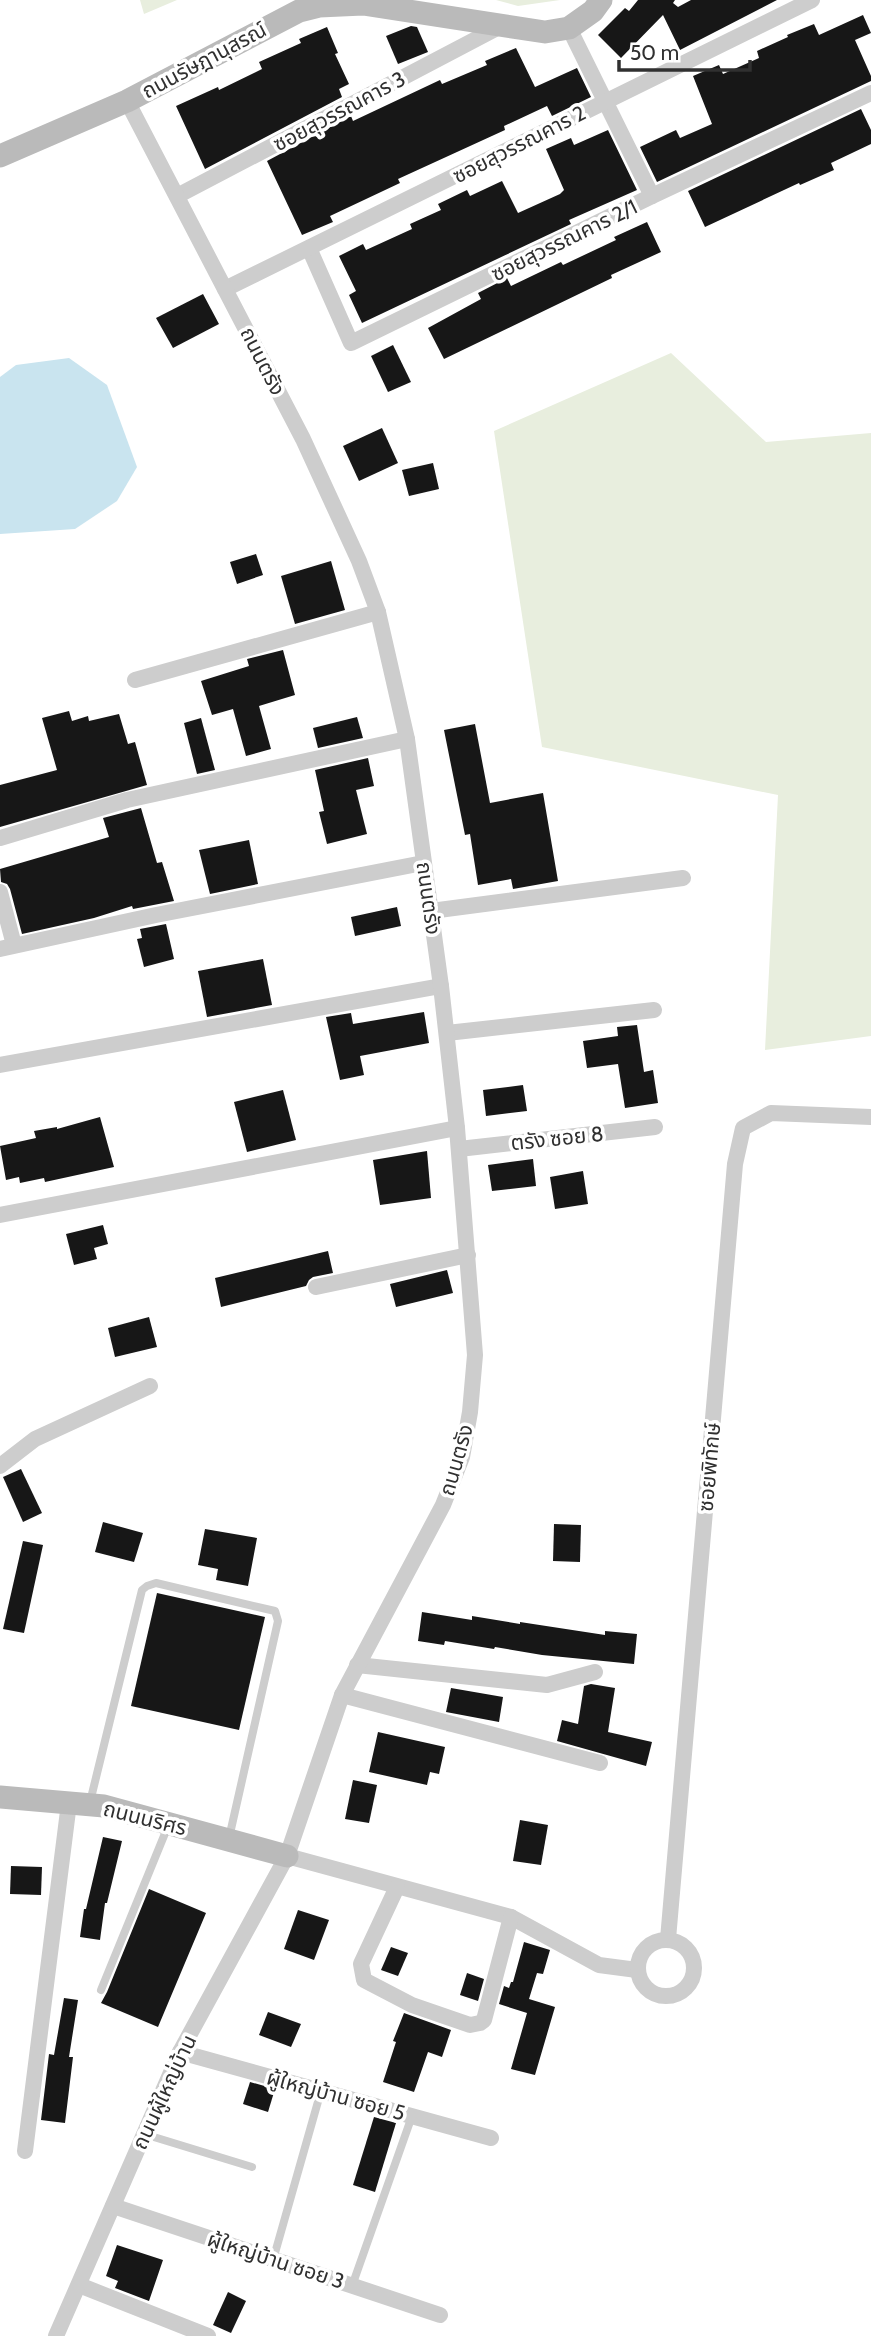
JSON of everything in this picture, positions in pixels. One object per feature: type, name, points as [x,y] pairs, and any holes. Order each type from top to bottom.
[{"type":"street","points":[[601,0],[593,11],[569,28],[652,197]]},
{"type":"street","name":"ซอยสุวรรณคาร 2","points":[[225,289],[812,0]]},
{"type":"street","name":"ถนนรัษฎานุสรณ์","points":[[127,101],[289,15],[319,6],[352,4],[390,7],[545,32],[569,28]]},
{"type":"street","name":"ซอยสุวรรณคาร 3","points":[[177,196],[501,26]]},
{"type":"street","name":"ซอยสุวรรณคาร 2/1","points":[[309,248],[351,343],[871,93]]},
{"type":"street","points":[[0,156],[127,101]]},
{"type":"street","name":"ถนนตรัง","points":[[127,101],[303,439],[359,561],[377,612],[407,739],[447,1033],[459,1149],[475,1355],[470,1412],[461,1457],[443,1505],[342,1695],[287,1856]]},
{"type":"street","points":[[135,680],[377,612]]},
{"type":"street","points":[[0,838],[127,800],[407,739]]},
{"type":"street","points":[[0,892],[7,947],[423,863]]},
{"type":"street","points":[[431,911],[683,878]]},
{"type":"street","points":[[0,1065],[441,986]]},
{"type":"street","points":[[447,1033],[654,1010]]},
{"type":"street","name":"ซอยพิทักษ์","points":[[668,1939],[735,1164],[743,1128],[771,1113],[871,1117]]},
{"type":"street","name":"ตรัง ซอย 8","points":[[459,1149],[655,1127]]},
{"type":"street","points":[[0,1213],[186,1181],[457,1128]]},
{"type":"street","points":[[316,1287],[468,1255]]},
{"type":"street","points":[[0,1466],[35,1439],[150,1386]]},
{"type":"street","points":[[357,1665],[547,1685],[595,1672]]},
{"type":"street","points":[[342,1695],[600,1763]]},
{"type":"street","name":"ถนนนริศร","points":[[0,1797],[104,1806],[287,1856]]},
{"type":"street","points":[[25,2151],[79,1804]]},
{"type":"street","points":[[287,1856],[511,1917],[599,1965],[637,1970]]},
{"type":"street","name":"ถนนผู้ใหญ่บ้าน","points":[[56,2336],[180,2052],[287,1856]]},
{"type":"street","points":[[397,1887],[361,1964],[364,1980],[412,2005],[470,2025],[480,2024],[484,2020],[511,1917]]},
{"type":"street","points":[[668,1939],[685,1946],[691,1954],[694,1973],[684,1990],[666,1996],[656,1995],[641,1983],[637,1970],[639,1956],[651,1943],[668,1939]]},
{"type":"street","name":"ผู้ใหญ่บ้าน ซอย 5","points":[[180,2052],[491,2138]]},
{"type":"street","name":"ผู้ใหญ่บ้าน ซอย 3","points":[[113,2206],[440,2315]]},
{"type":"street","points":[[79,2285],[208,2336]]},
{"type":"lane","points":[[79,1804],[142,1590],[156,1583],[275,1611],[278,1621],[229,1839]]},
{"type":"lane","points":[[101,1990],[169,1823]]},
{"type":"lane","points":[[273,2259],[321,2091]]},
{"type":"lane","points":[[352,2286],[412,2116]]},
{"type":"lane","points":[[144,2134],[252,2167]]},
{"type":"green space","points":[[140,0],[177,0],[144,14]]},
{"type":"green space","points":[[496,0],[560,0],[518,6]]},
{"type":"green space","points":[[671,353],[766,442],[871,433],[871,1036],[765,1050],[778,795],[542,747],[494,431]]},
{"type":"water","points":[[69,358],[107,385],[137,467],[117,501],[75,529],[0,534],[0,377],[16,365]]},
{"type":"building","points":[[638,0],[675,0],[673,3],[678,7],[691,0],[777,0],[680,50],[663,15],[621,58],[598,35],[625,8],[629,11]]},
{"type":"building","points":[[863,15],[871,33],[855,40],[871,81],[657,182],[640,147],[676,130],[680,138],[712,124],[693,76],[719,65],[723,74],[759,58],[757,51],[788,37],[787,35],[814,24],[819,35]]},
{"type":"building","points":[[411,26],[417,27],[428,52],[398,64],[386,36]]},
{"type":"building","points":[[327,27],[338,53],[335,54],[349,84],[339,89],[342,97],[205,169],[176,106],[218,87],[219,90],[262,69],[259,62],[301,43],[299,39]]},
{"type":"building","points":[[516,48],[535,87],[577,68],[591,97],[552,116],[547,106],[504,126],[505,130],[398,179],[400,183],[330,216],[333,222],[302,235],[267,161],[351,116],[353,121],[440,80],[442,84],[487,65],[485,61]]},
{"type":"building","points":[[861,109],[871,130],[871,144],[831,163],[834,170],[800,185],[799,183],[705,227],[688,191]]},
{"type":"building","points":[[608,130],[637,190],[569,220],[571,224],[362,323],[349,295],[356,291],[339,256],[363,244],[366,250],[412,229],[410,224],[441,210],[438,204],[467,190],[470,196],[502,181],[518,213],[560,194],[564,190],[546,149],[571,138],[574,145]]},
{"type":"building","points":[[647,222],[661,252],[444,359],[428,328],[481,299],[478,293],[507,278],[511,286],[561,262],[563,265]]},
{"type":"building","points":[[203,294],[219,324],[173,348],[156,318]]},
{"type":"building","points":[[393,345],[411,382],[388,392],[371,356]]},
{"type":"building","points":[[382,428],[398,463],[359,481],[343,446]]},
{"type":"building","points":[[433,463],[439,489],[409,496],[402,470]]},
{"type":"building","points":[[256,554],[263,575],[237,584],[230,562]]},
{"type":"building","points":[[331,561],[345,610],[295,624],[281,576]]},
{"type":"building","points":[[283,650],[295,695],[259,706],[271,749],[246,756],[233,709],[212,715],[201,681],[249,666],[247,659]]},
{"type":"building","points":[[69,711],[72,721],[88,716],[89,721],[119,714],[128,744],[135,742],[147,785],[0,827],[0,785],[57,770],[42,718]]},
{"type":"building","points":[[357,717],[363,738],[318,748],[313,728]]},
{"type":"building","points":[[201,718],[215,770],[197,774],[184,723]]},
{"type":"building","points":[[475,724],[490,803],[543,793],[558,881],[513,889],[511,879],[478,885],[470,834],[465,835],[444,730]]},
{"type":"building","points":[[368,758],[374,786],[356,790],[367,834],[327,844],[319,812],[324,811],[315,770]]},
{"type":"building","points":[[141,808],[157,863],[162,862],[174,901],[133,909],[132,906],[94,918],[22,934],[10,889],[7,884],[1,882],[0,869],[109,837],[103,818]]},
{"type":"building","points":[[249,840],[258,884],[210,894],[199,850]]},
{"type":"building","points":[[397,907],[401,926],[355,936],[351,917]]},
{"type":"building","points":[[166,924],[174,959],[144,967],[137,939],[142,938],[140,929]]},
{"type":"building","points":[[263,959],[272,1005],[207,1017],[198,971]]},
{"type":"building","points":[[424,1012],[429,1043],[360,1056],[364,1075],[340,1080],[326,1017],[351,1013],[353,1024]]},
{"type":"building","points":[[637,1025],[644,1072],[653,1070],[658,1103],[625,1108],[618,1064],[587,1068],[583,1041],[618,1036],[617,1027]]},
{"type":"building","points":[[523,1085],[527,1111],[486,1116],[483,1090]]},
{"type":"building","points":[[283,1090],[296,1140],[247,1152],[234,1102]]},
{"type":"building","points":[[100,1117],[114,1167],[45,1182],[44,1178],[20,1183],[19,1177],[6,1180],[0,1146],[36,1138],[34,1131],[57,1129]]},
{"type":"building","points":[[427,1151],[431,1198],[380,1205],[373,1160]]},
{"type":"building","points":[[533,1159],[536,1186],[492,1191],[488,1165]]},
{"type":"building","points":[[583,1171],[588,1204],[555,1209],[550,1177]]},
{"type":"building","points":[[103,1225],[108,1244],[94,1248],[97,1259],[74,1265],[66,1234]]},
{"type":"building","points":[[328,1251],[333,1273],[313,1277],[306,1286],[221,1307],[215,1278]]},
{"type":"building","points":[[447,1270],[453,1293],[396,1307],[390,1284]]},
{"type":"building","points":[[149,1317],[157,1347],[115,1357],[108,1328]]},
{"type":"building","points":[[21,1469],[42,1513],[23,1522],[3,1477]]},
{"type":"building","points":[[103,1522],[143,1533],[134,1562],[95,1552]]},
{"type":"building","points":[[554,1524],[581,1525],[580,1562],[553,1561]]},
{"type":"building","points":[[205,1529],[257,1538],[248,1586],[216,1580],[218,1569],[198,1565]]},
{"type":"building","points":[[23,1541],[43,1545],[24,1633],[3,1629]]},
{"type":"building","points":[[157,1593],[265,1617],[239,1730],[131,1706]]},
{"type":"building","points":[[422,1612],[472,1620],[472,1616],[520,1622],[605,1635],[605,1631],[637,1634],[634,1664],[542,1655],[445,1641],[444,1645],[418,1641]]},
{"type":"building","points":[[591,1684],[615,1688],[608,1732],[652,1742],[646,1766],[557,1741],[562,1720],[578,1724],[584,1686]]},
{"type":"building","points":[[451,1688],[503,1697],[499,1722],[446,1712]]},
{"type":"building","points":[[378,1732],[445,1747],[439,1774],[430,1772],[427,1785],[369,1772]]},
{"type":"building","points":[[353,1780],[377,1785],[369,1823],[345,1819]]},
{"type":"building","points":[[520,1820],[548,1825],[541,1865],[513,1861]]},
{"type":"building","points":[[103,1837],[122,1841],[105,1903],[100,1940],[80,1937],[84,1909]]},
{"type":"building","points":[[11,1866],[42,1867],[41,1895],[10,1894]]},
{"type":"building","points":[[149,1889],[206,1913],[158,2027],[101,2003]]},
{"type":"building","points":[[298,1910],[329,1920],[314,1960],[284,1949]]},
{"type":"building","points":[[524,1942],[550,1950],[543,1974],[537,1973],[529,1999],[555,2007],[535,2075],[511,2069],[527,2013],[499,2004],[504,1986],[509,1988],[513,1982]]},
{"type":"building","points":[[391,1947],[408,1953],[398,1976],[381,1970]]},
{"type":"building","points":[[467,1973],[484,1979],[478,2001],[460,1995]]},
{"type":"building","points":[[64,1998],[78,2000],[69,2057],[73,2057],[65,2123],[41,2120],[49,2054],[54,2055]]},
{"type":"building","points":[[268,2012],[301,2024],[291,2047],[259,2035]]},
{"type":"building","points":[[404,2013],[451,2030],[442,2057],[428,2052],[414,2092],[383,2082],[396,2042],[393,2041]]},
{"type":"building","points":[[250,2082],[275,2089],[268,2112],[243,2104]]},
{"type":"building","points":[[374,2117],[396,2123],[375,2192],[353,2185]]},
{"type":"building","points":[[117,2245],[163,2260],[149,2301],[115,2288],[118,2281],[106,2276]]},
{"type":"building","points":[[228,2292],[246,2301],[231,2333],[213,2325]]}]
